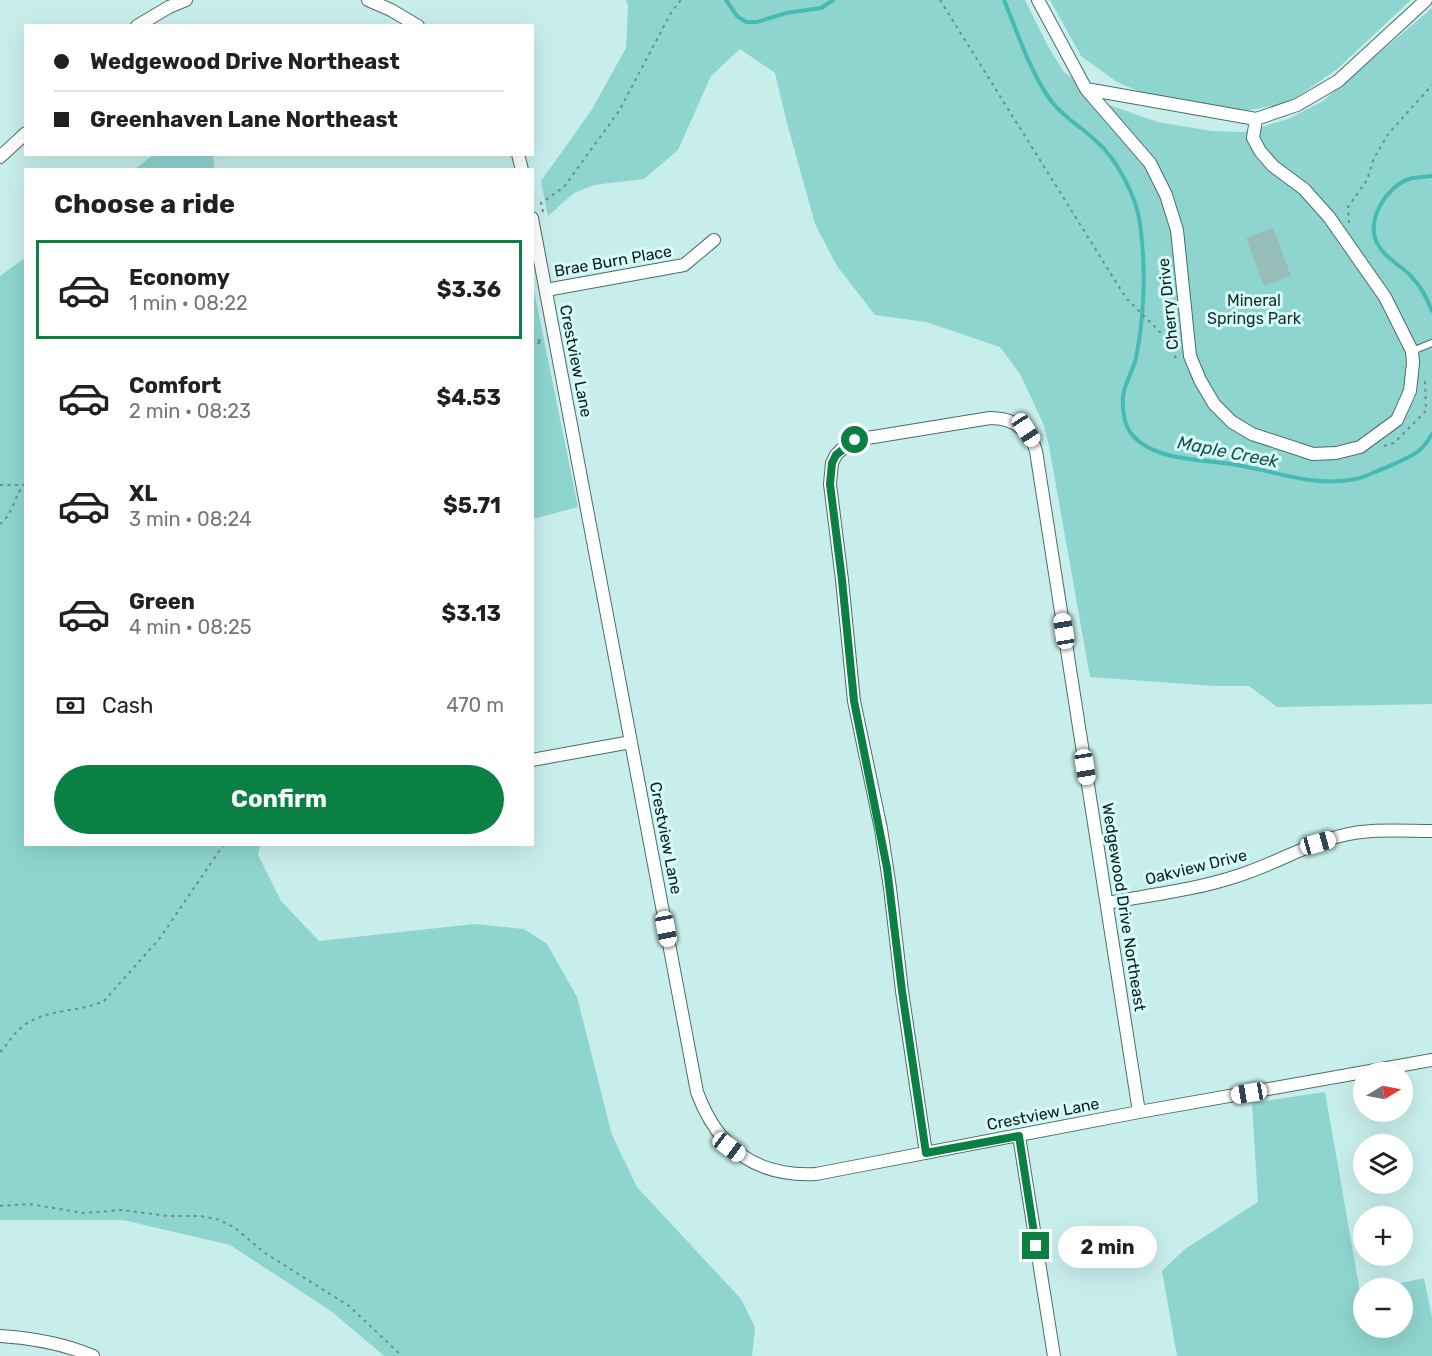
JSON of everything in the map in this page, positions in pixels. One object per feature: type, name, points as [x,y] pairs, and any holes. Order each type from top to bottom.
[{"type":"street","points":[[139,24],[186,0]]},
{"type":"street","points":[[368,0],[415,24]]},
{"type":"street","name":"Cherry Drive","points":[[1038,0],[1086,89],[1150,163],[1167,195],[1177,230],[1190,356],[1214,404],[1232,422],[1252,434],[1313,454],[1336,453],[1360,447],[1397,420],[1410,391],[1412,351],[1385,297],[1329,217],[1304,189],[1273,166],[1260,151],[1253,138],[1256,119]]},
{"type":"street","points":[[1086,89],[1256,119],[1297,105],[1338,81],[1426,0]]},
{"type":"street","points":[[0,157],[24,135]]},
{"type":"street","name":"Crestview Lane","points":[[538,216],[546,290],[697,1092],[705,1114],[729,1147],[753,1162],[779,1172],[798,1175],[816,1174],[1139,1112],[1432,1060]]},
{"type":"street","name":"Brae Burn Place","points":[[546,290],[684,265],[714,240]]},
{"type":"street","name":"Wedgewood Drive Northeast","points":[[926,1153],[881,829],[854,701],[829,476],[836,455],[847,444],[855,440],[1002,418],[1026,430],[1032,441],[1036,451],[1139,1112]]},
{"type":"street","points":[[534,760],[631,742]]},
{"type":"street","name":"Oakview Drive","points":[[1107,903],[1238,876],[1318,843],[1342,836],[1367,831],[1432,831]]},
{"type":"street","points":[[1019,1136],[1053,1356]]},
{"type":"street","points":[[0,1336],[52,1342],[93,1356]]},
{"type":"lane","points":[[1412,351],[1432,343]]},
{"type":"path","points":[[538,216],[541,203],[564,187],[619,111],[672,11],[681,0]]},
{"type":"path","points":[[940,0],[1126,298],[1166,338],[1177,360]]},
{"type":"path","points":[[1349,230],[1348,207],[1366,180],[1374,158],[1389,133],[1432,85]]},
{"type":"path","points":[[534,337],[541,342]]},
{"type":"path","points":[[534,345],[555,337]]},
{"type":"path","points":[[1383,446],[1394,442],[1426,411],[1424,376]]},
{"type":"path","points":[[0,485],[22,485],[9,514],[0,524]]},
{"type":"path","points":[[0,1052],[23,1026],[37,1018],[92,1007],[104,1001],[160,938],[223,846]]},
{"type":"path","points":[[0,1206],[29,1204],[83,1214],[122,1210],[168,1216],[201,1216],[220,1220],[235,1228],[265,1253],[349,1306],[402,1356]]},
{"type":"green space","name":"Mineral Springs Park","points":[[626,0],[1025,0],[1064,72],[1106,104],[1158,122],[1212,131],[1244,132],[1288,119],[1323,101],[1432,8],[1432,704],[1277,707],[1249,686],[1215,686],[1090,677],[1049,446],[1043,423],[1020,374],[1000,347],[926,322],[875,315],[837,266],[815,224],[775,73],[740,49],[711,76],[678,150],[644,179],[594,185],[574,193],[548,216],[541,181],[591,111],[626,48],[628,5]]},
{"type":"green space","points":[[1050,0],[1411,0],[1336,70],[1288,103],[1250,110],[1182,110],[1117,82],[1081,56]]},
{"type":"green space","points":[[152,156],[213,156],[214,168],[136,168]]},
{"type":"green space","points":[[24,259],[24,846],[260,846],[258,855],[281,901],[319,941],[474,924],[524,929],[547,944],[577,997],[612,1135],[637,1187],[741,1299],[755,1327],[752,1356],[384,1356],[331,1311],[230,1245],[123,1220],[0,1220],[0,276]]},
{"type":"green space","points":[[534,291],[578,507],[534,519]]},
{"type":"green space","points":[[1325,1092],[1353,1252],[1353,1266],[1355,1266],[1358,1278],[1353,1278],[1353,1338],[1413,1338],[1413,1280],[1424,1278],[1432,1317],[1432,1356],[1177,1356],[1162,1271],[1185,1249],[1258,1202],[1252,1103]]},
{"type":"building","points":[[1273,228],[1291,276],[1264,286],[1246,238]]},
{"type":"waterway","name":"Maple Creek","points":[[726,0],[737,16],[746,22],[757,22],[786,13],[821,8],[833,0]]},
{"type":"waterway","name":"Maple Creek","points":[[1004,0],[1044,91],[1057,108],[1091,136],[1111,158],[1130,190],[1138,212],[1144,291],[1136,358],[1125,387],[1123,401],[1126,424],[1130,432],[1150,449],[1163,454],[1324,481],[1356,479],[1385,468],[1421,449],[1432,434]]},
{"type":"waterway","name":"Maple Creek","points":[[1432,176],[1409,179],[1393,189],[1380,205],[1374,224],[1374,234],[1380,248],[1414,279],[1432,311]]},
{"type":"route","points":[[855,440],[847,444],[836,455],[829,476],[854,701],[881,829],[926,1153],[1019,1136],[1036,1246]]}]
